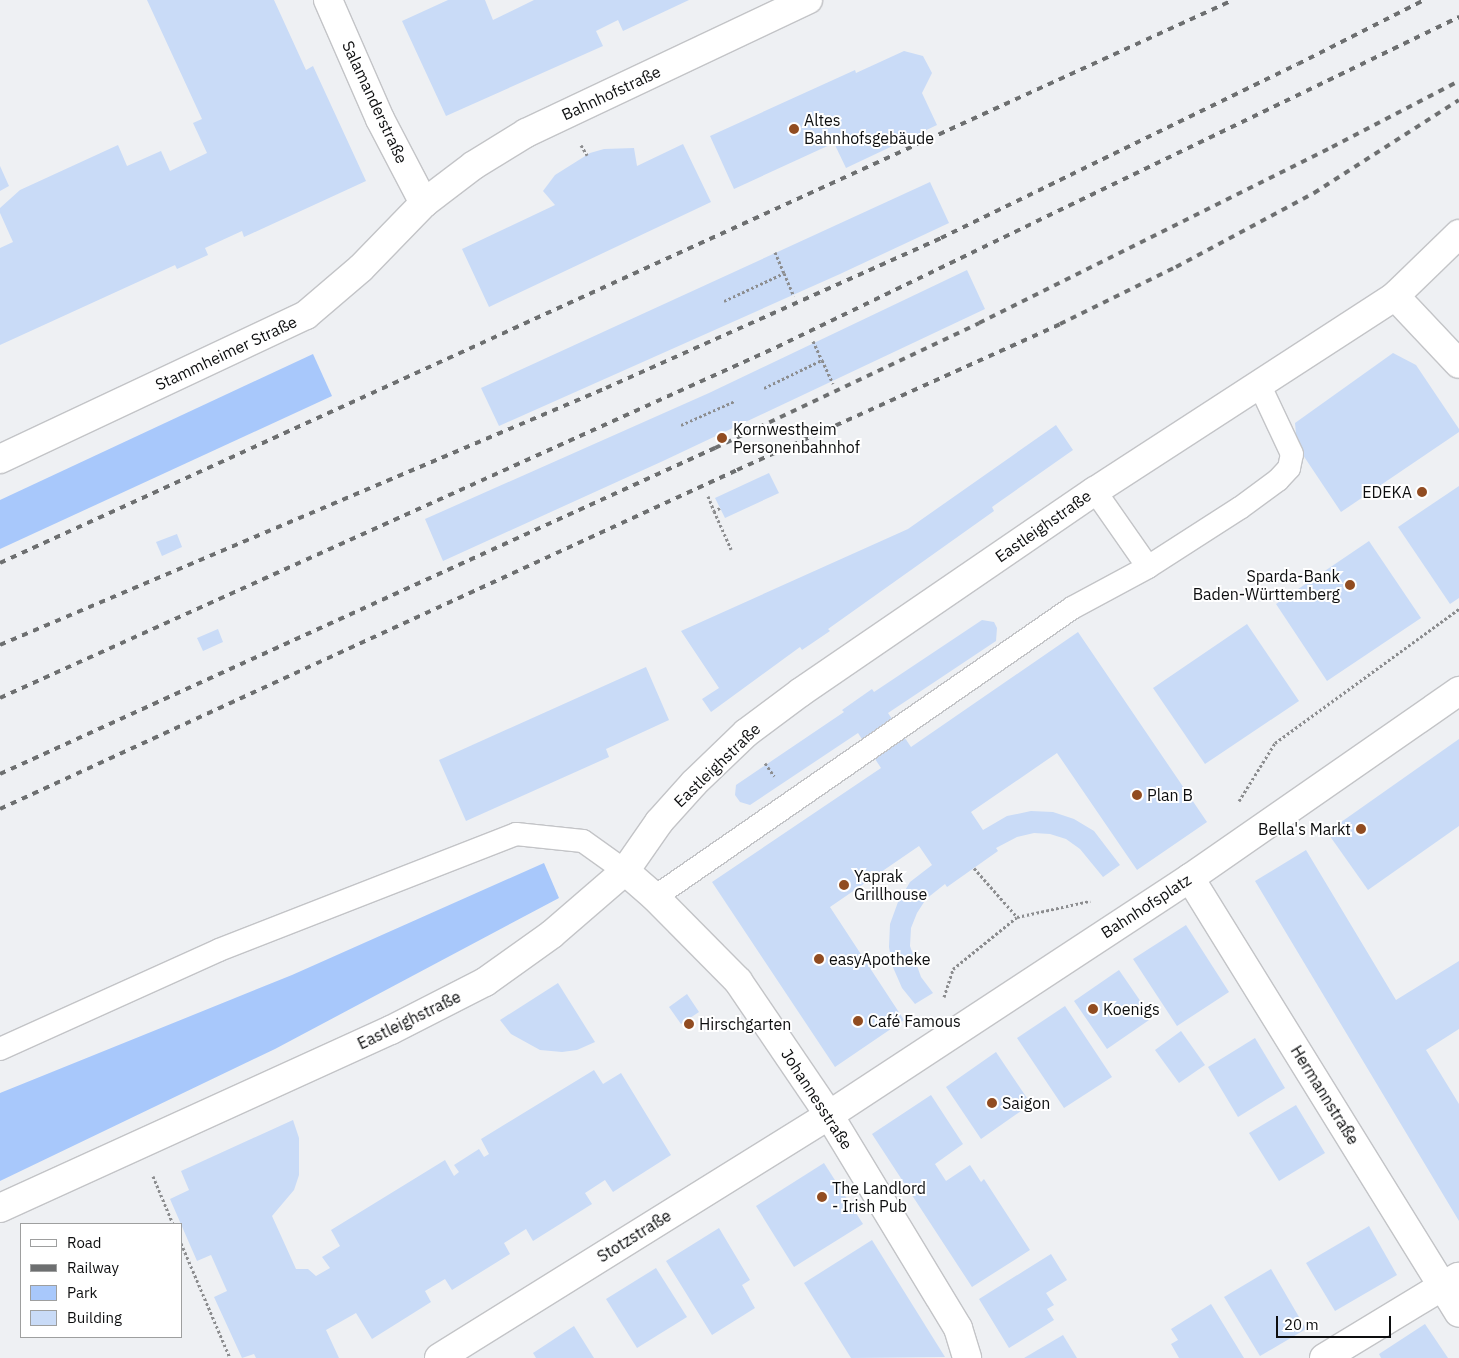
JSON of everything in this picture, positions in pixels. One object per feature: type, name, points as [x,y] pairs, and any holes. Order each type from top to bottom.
[{"type":"street","name":"Salamanderstraße","points":[[328,0],[380,119],[424,204]]},
{"type":"street","name":"Bahnhofstraße","points":[[424,204],[474,165],[526,133],[808,0]]},
{"type":"street","name":"Stammheimer Straße","points":[[0,459],[306,315],[361,268],[424,204]]},
{"type":"street","name":"Eastleighstraße","points":[[0,1208],[391,1030],[485,982],[552,934],[625,870],[659,822],[694,783],[746,733],[801,692],[1095,491],[1395,296],[1459,234]]},
{"type":"street","points":[[1395,296],[1459,364]]},
{"type":"street","name":"Bahnhofsplatz","points":[[829,1114],[1190,878],[1459,691]]},
{"type":"street","name":"Johannesstraße","points":[[625,870],[655,897],[738,981],[829,1114],[958,1328],[967,1358]]},
{"type":"street","name":"Hermannstraße","points":[[1190,878],[1451,1281],[1459,1313]]},
{"type":"street","name":"Stotzstraße","points":[[440,1358],[829,1114]]},
{"type":"street","points":[[1324,1358],[1451,1281]]},
{"type":"lane","points":[[655,897],[1072,608],[1148,567],[1240,508],[1278,480],[1289,468],[1292,454],[1259,384]]},
{"type":"lane","points":[[1095,491],[1148,567]]},
{"type":"lane","points":[[0,1049],[219,950],[516,834],[583,841],[625,870]]},
{"type":"path","points":[[775,252],[794,296]]},
{"type":"path","points":[[724,301],[784,273]]},
{"type":"path","points":[[814,341],[833,384]]},
{"type":"path","points":[[764,388],[822,360]]},
{"type":"path","points":[[681,425],[735,401]]},
{"type":"path","points":[[708,496],[731,549]]},
{"type":"path","points":[[714,511],[720,508]]},
{"type":"path","points":[[1238,802],[1275,744],[1459,609]]},
{"type":"path","points":[[746,733],[791,801]]},
{"type":"path","points":[[974,868],[1017,917]]},
{"type":"path","points":[[944,999],[953,969],[1017,917],[1094,900]]},
{"type":"path","points":[[138,1146],[173,1223]]},
{"type":"path","points":[[182,1246],[230,1358]]},
{"type":"green space","points":[[313,354],[332,396],[0,549],[0,500]]},
{"type":"green space","points":[[544,863],[559,898],[275,1049],[0,1181],[0,1093],[292,975]]},
{"type":"building","points":[[147,0],[274,0],[306,70],[313,66],[366,181],[244,237],[242,231],[205,248],[208,255],[177,269],[175,265],[0,345],[0,248],[13,242],[0,213],[0,208],[20,190],[118,145],[127,166],[161,151],[170,171],[207,153],[193,123],[202,119]]},
{"type":"building","points":[[448,0],[485,0],[493,20],[534,0],[689,0],[623,31],[618,20],[596,31],[603,46],[446,116],[402,21]]},
{"type":"building","name":"Altes Bahnhofsgebäude","points":[[904,51],[923,56],[932,73],[922,93],[937,125],[846,168],[834,143],[734,189],[710,136],[855,70],[856,73]]},
{"type":"building","points":[[683,144],[711,202],[489,307],[462,249],[555,205],[543,191],[555,175],[590,153],[604,149],[634,148],[637,166]]},
{"type":"building","points":[[0,166],[9,186],[0,191]]},
{"type":"building","points":[[930,182],[949,223],[840,274],[499,426],[481,388]]},
{"type":"building","points":[[967,270],[985,309],[663,461],[443,561],[425,519],[709,393]]},
{"type":"building","points":[[1393,353],[1416,365],[1459,429],[1459,432],[1341,512],[1297,446],[1295,423]]},
{"type":"building","points":[[1056,425],[1073,450],[992,507],[994,511],[828,629],[830,631],[802,650],[800,647],[711,712],[702,699],[719,688],[681,631],[908,529]]},
{"type":"building","points":[[769,473],[779,493],[725,518],[715,498]]},
{"type":"building","points":[[1459,486],[1459,598],[1450,604],[1398,527]]},
{"type":"building","points":[[177,534],[182,547],[162,556],[156,542]]},
{"type":"building","points":[[1369,541],[1421,618],[1327,681],[1276,604]]},
{"type":"building","points":[[982,620],[994,622],[997,628],[996,641],[888,713],[911,747],[1078,632],[1207,822],[1137,870],[1057,753],[971,812],[983,830],[1007,816],[1031,811],[1053,812],[1074,819],[1094,831],[1120,865],[1103,877],[1080,849],[1066,839],[1050,834],[1034,833],[1017,837],[996,848],[998,851],[947,887],[945,884],[926,899],[917,913],[911,928],[910,946],[921,977],[933,993],[915,1004],[902,988],[892,965],[889,947],[890,924],[898,902],[910,882],[932,865],[919,846],[830,907],[904,1020],[835,1067],[712,882],[881,768],[858,733],[750,805],[740,802],[735,795],[736,785],[844,712],[842,710],[872,689],[874,692]]},
{"type":"building","points":[[1247,624],[1299,701],[1205,764],[1153,688]]},
{"type":"building","points":[[218,629],[223,642],[203,651],[197,638]]},
{"type":"building","points":[[646,667],[669,720],[606,749],[609,757],[466,821],[439,760]]},
{"type":"building","points":[[1459,739],[1459,826],[1368,890],[1327,832]]},
{"type":"building","points":[[1306,850],[1396,1000],[1459,961],[1459,1029],[1426,1050],[1459,1104],[1459,1221],[1255,881]]},
{"type":"building","points":[[1186,925],[1229,992],[1177,1026],[1133,959]]},
{"type":"building","points":[[1119,970],[1152,1018],[1107,1049],[1074,1001]]},
{"type":"building","points":[[558,983],[595,1042],[577,1050],[562,1052],[540,1050],[511,1034],[500,1020]]},
{"type":"building","points":[[687,994],[699,1012],[681,1024],[669,1007]]},
{"type":"building","points":[[1065,1006],[1112,1077],[1064,1108],[1017,1038]]},
{"type":"building","points":[[1181,1031],[1205,1065],[1179,1083],[1155,1050]]},
{"type":"building","points":[[1255,1038],[1285,1088],[1238,1117],[1208,1067]]},
{"type":"building","points":[[996,1052],[1031,1104],[981,1139],[946,1087]]},
{"type":"building","points":[[594,1070],[603,1084],[621,1073],[671,1155],[613,1192],[605,1180],[585,1193],[592,1204],[533,1241],[526,1229],[504,1243],[510,1254],[452,1290],[445,1279],[425,1291],[431,1302],[372,1339],[356,1313],[326,1330],[339,1358],[256,1358],[254,1354],[242,1358],[214,1297],[227,1291],[211,1255],[197,1261],[170,1199],[189,1190],[181,1171],[293,1120],[299,1138],[299,1175],[294,1190],[272,1216],[296,1269],[308,1269],[316,1276],[330,1268],[322,1257],[340,1246],[331,1230],[445,1160],[454,1176],[459,1172],[454,1165],[479,1149],[484,1157],[489,1154],[481,1139]]},
{"type":"building","points":[[931,1095],[963,1144],[935,1164],[946,1181],[970,1165],[981,1182],[984,1179],[1030,1250],[972,1287],[872,1134]]},
{"type":"building","points":[[1296,1105],[1325,1153],[1279,1181],[1249,1133]]},
{"type":"building","points":[[824,1163],[863,1224],[794,1267],[756,1206]]},
{"type":"building","points":[[1369,1226],[1397,1275],[1335,1311],[1306,1263]]},
{"type":"building","points":[[719,1228],[750,1280],[742,1285],[755,1308],[712,1335],[666,1261]]},
{"type":"building","points":[[872,1240],[945,1357],[851,1358],[804,1283]]},
{"type":"building","points":[[1051,1254],[1067,1280],[1046,1293],[1054,1305],[1047,1309],[1054,1320],[1009,1348],[979,1299]]},
{"type":"building","points":[[656,1268],[687,1317],[637,1348],[606,1299]]},
{"type":"building","points":[[1271,1269],[1306,1329],[1260,1356],[1224,1297]]},
{"type":"building","points":[[1211,1304],[1244,1358],[1179,1358],[1171,1344],[1178,1340],[1171,1329]]},
{"type":"building","points":[[1425,1324],[1448,1358],[1381,1358],[1379,1354]]},
{"type":"building","points":[[574,1326],[594,1358],[536,1358],[533,1353]]},
{"type":"building","points":[[1063,1335],[1077,1358],[1024,1358]]},
{"type":"railway","points":[[0,563],[1233,0]]},
{"type":"railway","points":[[0,645],[606,388],[941,238],[1298,64],[1424,0]]},
{"type":"railway","points":[[0,698],[777,347],[1459,17]]},
{"type":"railway","points":[[0,774],[715,448],[979,323],[1332,147],[1459,81]]},
{"type":"railway","points":[[0,809],[737,470],[1060,324],[1176,267],[1314,193],[1459,100]]},
{"type":"place","name":"Altes Bahnhofsgebäude","points":[[794,129]]},
{"type":"place","name":"Kornwestheim Personenbahnhof","points":[[722,438]]},
{"type":"place","name":"EDEKA","points":[[1422,492]]},
{"type":"place","name":"Sparda-Bank Baden-Württemberg","points":[[1350,585]]},
{"type":"place","name":"Plan B","points":[[1137,795]]},
{"type":"place","name":"Bella's Markt","points":[[1361,829]]},
{"type":"place","name":"Yaprak Grillhouse","points":[[844,885]]},
{"type":"place","name":"easyApotheke","points":[[819,959]]},
{"type":"place","name":"Koenigs","points":[[1093,1009]]},
{"type":"place","name":"Café Famous","points":[[858,1021]]},
{"type":"place","name":"Hirschgarten","points":[[689,1024]]},
{"type":"place","name":"Saigon","points":[[992,1103]]},
{"type":"place","name":"The Landlord - Irish Pub","points":[[822,1197]]}]
